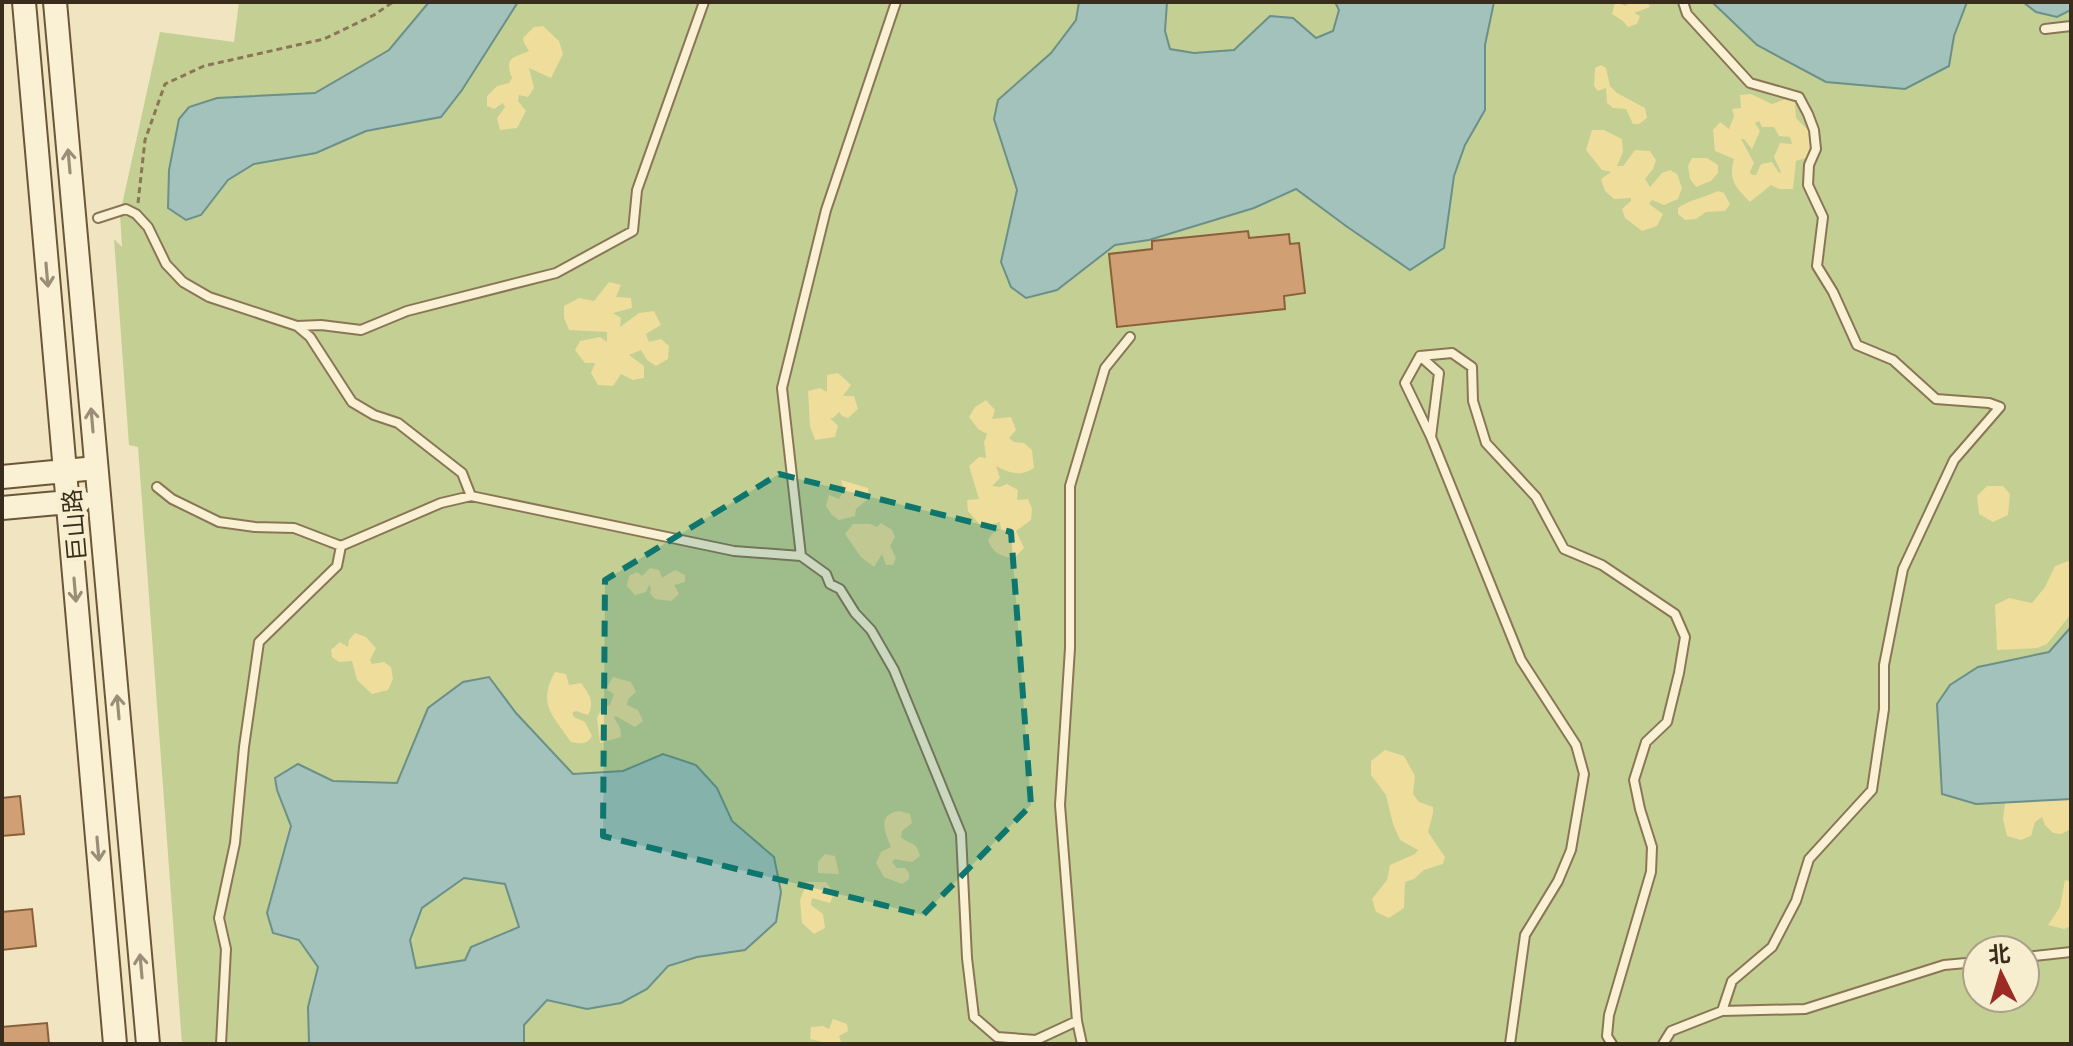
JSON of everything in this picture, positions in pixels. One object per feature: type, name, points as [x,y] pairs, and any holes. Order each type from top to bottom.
[{"type":"main road","name":"巨山路","points":[[24,2],[115,1044]]},
{"type":"main road","name":"巨山路","points":[[55,2],[148,1044]]},
{"type":"main road","points":[[2,477],[96,468]]},
{"type":"main road","points":[[2,508],[99,500]]},
{"type":"lane","points":[[98,218],[126,209],[136,214],[148,227],[166,264],[183,282],[209,297],[297,326],[321,325],[361,330],[407,311],[556,273],[633,231],[637,190],[704,2]]},
{"type":"lane","points":[[801,556],[782,388],[826,210],[896,2]]},
{"type":"lane","points":[[1683,2],[1687,14],[1750,83],[1799,97],[1808,114],[1816,149],[1809,165],[1808,185],[1823,217],[1817,266],[1833,292],[1857,345],[1893,360],[1936,399],[1989,403],[2000,407],[1954,460],[1903,569],[1884,665],[1884,709],[1872,790],[1809,859],[1796,901],[1772,947],[1732,981],[1722,1011]]},
{"type":"lane","points":[[2045,29],[2071,26]]},
{"type":"lane","points":[[297,326],[310,337],[352,402],[374,415],[398,423],[462,473],[471,496]]},
{"type":"lane","points":[[1082,1044],[1077,1021],[1060,805],[1070,648],[1070,486],[1105,368],[1130,337]]},
{"type":"lane","points":[[1420,356],[1452,353],[1472,367],[1473,401],[1486,443],[1536,497],[1564,549],[1602,565],[1675,614],[1685,637],[1667,722],[1646,742],[1634,780],[1652,847],[1651,872],[1609,1015],[1607,1036],[1612,1044]]},
{"type":"lane","points":[[1420,356],[1439,373],[1431,437]]},
{"type":"lane","points":[[1420,356],[1405,383],[1431,437],[1521,660],[1576,745],[1584,774],[1571,850],[1558,881],[1525,935],[1510,1044]]},
{"type":"lane","points":[[157,487],[172,499],[219,522],[294,528],[341,546],[441,503],[471,496],[734,551],[801,556],[826,574],[830,584],[840,589],[855,613],[871,630],[894,670],[961,834],[967,958],[974,1017],[997,1037],[1036,1040],[1077,1021]]},
{"type":"lane","points":[[221,1044],[226,949],[219,918],[235,843],[244,747],[259,642],[337,566],[341,546]]},
{"type":"lane","points":[[2041,955],[2071,952]]},
{"type":"lane","points":[[1663,1044],[1671,1031],[1722,1011],[1805,1009],[1944,965],[1961,963]]},
{"type":"path","points":[[136,214],[145,140],[165,84],[204,66],[324,39],[374,15],[393,2]]},
{"type":"highlighted area","points":[[779,474],[1011,532],[1031,805],[923,915],[603,836],[605,580]]},
{"type":"green space","points":[[239,2],[2071,2],[2071,1044],[182,1044],[138,447],[129,445],[114,239],[122,247],[120,214],[160,32],[234,42]]},
{"type":"sand","points":[[1615,2],[1626,6],[1629,2],[1647,2],[1650,7],[1634,13],[1640,16],[1637,24],[1628,27],[1612,14]]},
{"type":"sand","points":[[543,26],[559,41],[563,54],[551,78],[529,68],[534,88],[528,97],[519,95],[518,101],[526,111],[517,128],[500,130],[497,118],[505,107],[503,103],[494,109],[487,106],[487,96],[497,86],[509,83],[512,78],[510,62],[529,51],[523,38],[534,27]]},
{"type":"sand","points":[[1601,65],[1606,68],[1610,86],[1617,93],[1645,108],[1647,118],[1639,124],[1633,124],[1626,109],[1613,108],[1607,103],[1606,88],[1598,91],[1594,86],[1595,68]]},
{"type":"sand","points":[[1751,94],[1772,104],[1786,99],[1795,102],[1796,118],[1809,131],[1813,145],[1809,157],[1796,161],[1793,189],[1779,189],[1771,185],[1750,202],[1734,183],[1734,159],[1715,151],[1713,130],[1720,122],[1729,129],[1734,116],[1732,109],[1741,108],[1740,95]],"holes":[[[1759,121],[1762,127],[1774,127],[1779,136],[1790,137],[1792,144],[1780,143],[1774,157],[1779,173],[1772,162],[1761,164],[1756,175],[1750,172],[1754,163],[1741,139],[1752,149],[1760,131],[1755,123]]]},
{"type":"sand","points":[[1592,130],[1604,130],[1622,139],[1623,152],[1617,166],[1623,166],[1635,150],[1650,151],[1656,160],[1645,179],[1650,187],[1662,173],[1670,170],[1677,174],[1682,188],[1678,199],[1664,205],[1652,200],[1649,204],[1663,214],[1657,226],[1642,231],[1625,218],[1622,209],[1631,198],[1614,199],[1605,191],[1601,179],[1611,172],[1602,170],[1586,150]]},
{"type":"sand","points":[[1692,158],[1707,158],[1718,165],[1718,173],[1711,181],[1696,187],[1690,179],[1688,166]]},
{"type":"sand","points":[[1718,191],[1724,193],[1730,204],[1725,211],[1706,212],[1696,219],[1685,220],[1678,214],[1678,208],[1683,205]]},
{"type":"sand","points":[[609,282],[621,285],[616,297],[631,298],[632,308],[613,313],[621,318],[620,327],[639,313],[654,311],[661,325],[646,334],[649,342],[661,339],[669,346],[668,359],[656,366],[647,360],[641,350],[629,355],[644,366],[644,378],[633,380],[621,374],[613,386],[598,385],[591,373],[595,363],[585,363],[575,350],[580,341],[600,337],[607,342],[607,332],[569,330],[564,318],[564,306],[579,298],[594,301]]},
{"type":"sand","points":[[838,373],[851,385],[843,396],[854,396],[858,409],[848,418],[839,412],[830,418],[838,426],[835,437],[815,440],[810,426],[808,391],[820,388],[827,392],[827,375]]},
{"type":"sand","points":[[986,400],[995,410],[992,419],[1011,417],[1016,430],[1009,438],[1024,443],[1032,450],[1034,468],[1015,473],[996,466],[1000,478],[992,486],[1007,484],[1018,490],[1017,500],[1028,499],[1032,509],[1031,520],[1016,531],[1024,548],[1014,558],[998,554],[988,540],[1001,529],[1000,522],[982,527],[968,511],[967,500],[979,499],[969,466],[979,457],[986,458],[984,442],[987,434],[978,429],[969,417],[975,407]]},
{"type":"sand","points":[[841,480],[868,488],[869,498],[856,509],[855,516],[839,520],[826,506],[829,495],[839,499],[844,491]]},
{"type":"sand","points":[[1987,486],[2003,486],[2010,494],[2008,515],[1993,522],[1979,514],[1977,496]]},
{"type":"sand","points":[[881,523],[892,530],[895,537],[890,546],[896,558],[893,565],[886,565],[882,554],[874,567],[861,557],[845,534],[853,524],[877,527]]},
{"type":"sand","points":[[2071,560],[2071,614],[2047,644],[2037,648],[1997,650],[1995,605],[2009,598],[2032,603],[2045,587],[2055,566]]},
{"type":"sand","points":[[650,568],[659,570],[662,578],[675,570],[685,575],[685,582],[674,585],[679,594],[671,601],[655,599],[649,585],[646,592],[635,595],[627,586],[629,576],[637,572],[642,576]]},
{"type":"sand","points":[[355,633],[366,637],[376,648],[370,660],[372,664],[384,662],[391,667],[393,679],[388,690],[372,694],[357,680],[352,661],[339,662],[332,657],[331,650],[340,642],[348,647]]},
{"type":"sand","points":[[555,672],[566,674],[569,685],[581,683],[589,694],[591,706],[588,715],[576,711],[572,713],[585,722],[592,736],[586,742],[571,742],[553,717],[547,693]]},
{"type":"sand","points":[[613,677],[631,682],[636,692],[628,699],[627,705],[638,710],[643,721],[635,727],[616,716],[614,718],[621,737],[600,743],[597,718],[602,708],[610,705],[614,694],[606,689]]},
{"type":"sand","points":[[1385,750],[1404,756],[1415,776],[1413,794],[1419,802],[1433,807],[1428,832],[1445,857],[1443,864],[1424,870],[1405,882],[1404,908],[1389,918],[1376,912],[1372,899],[1387,880],[1390,865],[1418,850],[1400,840],[1386,795],[1371,775],[1371,761]]},
{"type":"sand","points":[[2071,799],[2071,829],[2061,834],[2053,833],[2042,817],[2035,822],[2031,836],[2021,840],[2007,836],[2003,819],[2005,803]]},
{"type":"sand","points":[[900,811],[910,814],[912,823],[902,831],[901,837],[915,845],[920,856],[912,862],[895,859],[892,862],[909,873],[909,879],[902,884],[884,877],[876,863],[881,852],[891,847],[885,820],[892,813]]},
{"type":"sand","points":[[825,854],[835,856],[839,874],[818,873],[818,862]]},
{"type":"sand","points":[[2065,880],[2071,882],[2071,926],[2064,929],[2048,925],[2060,907]]},
{"type":"sand","points":[[807,882],[826,882],[834,893],[830,903],[812,898],[811,905],[823,914],[825,928],[814,934],[802,923],[800,900]]},
{"type":"sand","points":[[833,1019],[847,1024],[848,1031],[839,1036],[842,1044],[825,1044],[810,1039],[811,1027],[829,1029]]},
{"type":"water","points":[[429,2],[518,2],[462,90],[441,117],[366,131],[316,153],[254,164],[228,180],[201,215],[186,220],[168,208],[169,170],[179,119],[189,107],[217,98],[315,93],[389,50]]},
{"type":"water","points":[[1079,2],[1167,2],[1165,31],[1170,49],[1194,53],[1234,50],[1270,16],[1293,18],[1316,38],[1333,31],[1339,10],[1335,2],[1494,2],[1485,45],[1485,110],[1465,145],[1454,176],[1444,248],[1410,270],[1296,189],[1254,208],[1149,240],[1115,245],[1057,290],[1026,298],[1011,287],[1001,262],[1017,190],[994,119],[998,100],[1051,53],[1076,20]]},
{"type":"water","points":[[1712,2],[1967,2],[1954,36],[1949,66],[1905,89],[1826,82],[1757,45]]},
{"type":"water","points":[[2023,2],[2071,2],[2071,10],[2057,17],[2036,12]]},
{"type":"water","points":[[2071,627],[2071,799],[1976,804],[1942,794],[1937,704],[1950,685],[1978,667],[2049,652]]},
{"type":"water","points":[[489,677],[516,713],[573,774],[623,771],[663,754],[696,765],[717,788],[732,821],[774,857],[781,892],[776,922],[745,950],[697,957],[668,966],[647,989],[621,1003],[587,1009],[547,1000],[524,1025],[524,1044],[309,1044],[308,1007],[318,967],[299,940],[273,933],[267,913],[291,826],[275,778],[298,764],[333,781],[397,783],[428,708],[463,682]],"holes":[[[464,878],[505,884],[519,927],[471,947],[465,960],[416,968],[410,940],[422,908]]]},
{"type":"building","points":[[1248,231],[1249,238],[1289,234],[1290,244],[1299,243],[1305,293],[1284,296],[1285,309],[1117,327],[1109,254],[1152,249],[1152,241]]},
{"type":"building","points":[[20,796],[24,834],[2,836],[2,798]]},
{"type":"building","points":[[32,909],[36,946],[2,950],[2,912]]},
{"type":"building","points":[[47,1023],[49,1044],[2,1044],[2,1027]]}]
